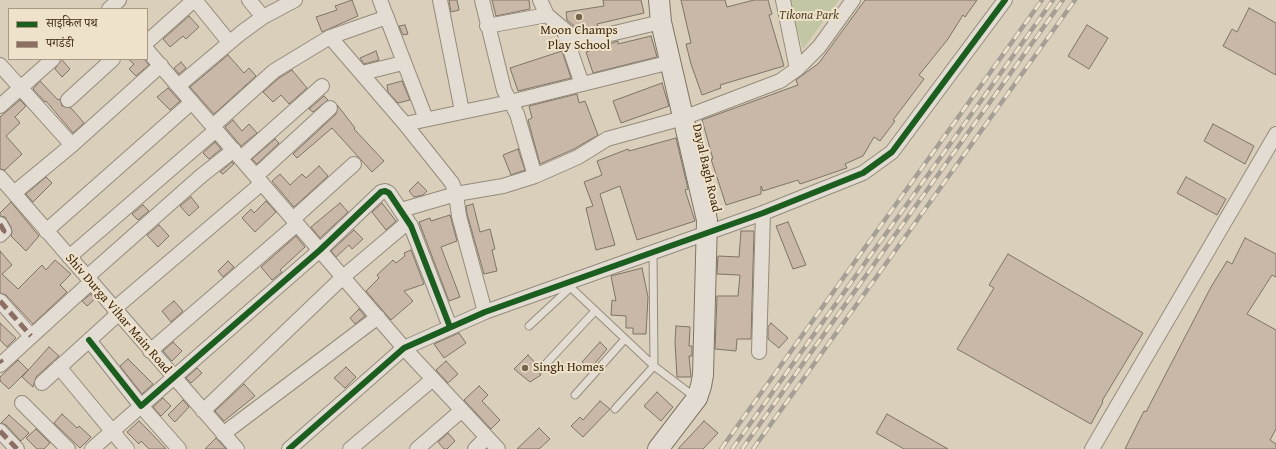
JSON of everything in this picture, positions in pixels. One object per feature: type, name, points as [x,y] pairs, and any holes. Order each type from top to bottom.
[{"type":"street","points":[[148,41],[195,0],[228,42]]},
{"type":"street","points":[[249,0],[263,17]]},
{"type":"street","points":[[178,86],[228,42],[263,17],[295,0]]},
{"type":"street","points":[[380,0],[402,63],[426,119]]},
{"type":"street","points":[[440,0],[462,111]]},
{"type":"street","points":[[482,0],[487,26],[504,90],[517,114],[535,176]]},
{"type":"street","points":[[540,0],[547,15],[572,36],[580,38],[602,36],[661,22]]},
{"type":"street","name":"Dayal Bagh Road","points":[[658,449],[697,398],[703,375],[707,233],[706,215],[661,22],[659,0]]},
{"type":"street","points":[[783,0],[797,69]]},
{"type":"street","points":[[203,411],[344,277],[405,216],[456,194],[503,186],[535,176],[578,157],[607,139],[683,118],[780,81],[797,69],[819,47],[853,0]]},
{"type":"street","points":[[289,449],[404,348],[485,312],[568,286],[653,252],[763,213],[864,173],[892,152],[1005,0]]},
{"type":"street","points":[[487,26],[547,15]]},
{"type":"street","points":[[69,257],[214,128],[274,72],[330,37],[387,17]]},
{"type":"street","points":[[563,29],[582,84]]},
{"type":"street","points":[[330,37],[362,72],[452,183],[456,194],[459,216],[485,312]]},
{"type":"street","points":[[148,51],[404,348],[498,449]]},
{"type":"street","points":[[0,106],[51,60]]},
{"type":"street","points":[[68,100],[112,60]]},
{"type":"street","points":[[405,124],[510,102],[670,62]]},
{"type":"street","points":[[362,72],[402,63]]},
{"type":"street","points":[[0,65],[72,145]]},
{"type":"street","points":[[14,193],[72,145],[161,65]]},
{"type":"street","points":[[1,363],[201,176],[237,154],[322,86]]},
{"type":"street","points":[[46,230],[192,102]]},
{"type":"street","points":[[42,383],[89,340],[116,312],[259,180],[330,108]]},
{"type":"street","points":[[1092,449],[1274,141]]},
{"type":"street","points":[[150,351],[295,221],[354,164]]},
{"type":"street","name":"Shiv Durga Vihar Main Road","points":[[0,177],[173,378],[237,449]]},
{"type":"street","points":[[92,449],[320,250],[381,192],[385,191],[389,193],[405,216],[450,327]]},
{"type":"street","points":[[759,352],[763,213]]},
{"type":"street","points":[[0,224],[4,231],[0,235]]},
{"type":"street","points":[[0,301],[31,336]]},
{"type":"street","points":[[223,434],[378,317]]},
{"type":"street","points":[[89,340],[141,406],[179,449]]},
{"type":"street","points":[[59,367],[112,433],[127,449]]},
{"type":"street","points":[[350,449],[433,379]]},
{"type":"street","points":[[22,403],[68,449]]},
{"type":"street","points":[[417,449],[462,410]]},
{"type":"street","points":[[0,431],[17,449]]},
{"type":"street","points":[[475,449],[488,437]]},
{"type":"lane","points":[[615,409],[654,366],[653,252]]},
{"type":"lane","points":[[529,326],[568,286],[654,366],[697,398]]},
{"type":"lane","points":[[541,369],[595,311]]},
{"type":"lane","points":[[576,395],[625,339]]},
{"type":"green space","name":"Tikona Park","points":[[789,0],[839,0],[803,49]]},
{"type":"building","points":[[352,0],[358,16],[322,32],[316,17],[337,10],[335,6]]},
{"type":"building","points":[[449,0],[457,0],[459,10],[451,12]]},
{"type":"building","points":[[492,0],[529,0],[530,9],[496,16]]},
{"type":"building","points":[[603,0],[641,0],[644,13],[597,24],[598,28],[578,29],[567,20],[566,12],[604,6]]},
{"type":"building","points":[[681,0],[725,0],[727,7],[754,0],[768,0],[772,14],[769,15],[784,66],[720,85],[721,88],[702,95],[691,64],[686,44],[691,43]]},
{"type":"building","points":[[865,0],[977,0],[965,17],[963,15],[948,39],[919,75],[924,79],[893,120],[895,121],[880,141],[874,137],[863,156],[845,164],[847,168],[800,184],[798,180],[763,191],[761,186],[761,194],[726,205],[711,159],[713,159],[702,120],[798,85],[796,80],[819,63]]},
{"type":"building","points":[[1249,8],[1276,23],[1276,75],[1223,46],[1232,29],[1237,32]]},
{"type":"building","points":[[189,16],[199,27],[186,39],[183,36],[170,47],[163,39]]},
{"type":"building","points":[[405,25],[408,34],[403,35],[399,26]]},
{"type":"building","points":[[1087,25],[1108,38],[1089,69],[1068,56]]},
{"type":"building","points":[[651,36],[657,57],[593,73],[586,52],[618,41],[618,44]]},
{"type":"building","points":[[376,51],[379,60],[364,64],[360,58]]},
{"type":"building","points":[[562,51],[571,78],[518,91],[510,68]]},
{"type":"building","points":[[228,55],[244,73],[249,68],[256,76],[214,114],[190,87]]},
{"type":"building","points":[[62,60],[70,69],[62,77],[55,69]]},
{"type":"building","points":[[129,60],[145,60],[149,65],[136,76],[129,69],[134,64]]},
{"type":"building","points":[[181,62],[186,68],[179,74],[174,68]]},
{"type":"building","points":[[292,70],[307,88],[289,104],[281,95],[273,102],[263,92],[279,78]]},
{"type":"building","points":[[40,81],[58,100],[60,99],[62,106],[71,108],[84,123],[73,133],[46,101],[45,102],[33,89]]},
{"type":"building","points":[[402,81],[410,100],[398,103],[388,92],[387,85]]},
{"type":"building","points":[[662,83],[669,106],[621,123],[613,101]]},
{"type":"building","points":[[168,88],[180,101],[170,110],[157,97]]},
{"type":"building","points":[[577,94],[579,103],[585,101],[598,135],[574,149],[540,164],[528,120],[532,118],[529,106]]},
{"type":"building","points":[[324,96],[328,100],[313,112],[309,109]]},
{"type":"building","points":[[20,100],[26,106],[15,117],[20,123],[6,136],[22,154],[5,170],[0,169],[0,117]]},
{"type":"building","points":[[338,106],[355,128],[354,129],[384,161],[372,172],[332,128],[297,158],[293,154],[336,114]]},
{"type":"building","points":[[233,120],[242,131],[249,124],[257,133],[241,146],[225,127]]},
{"type":"building","points":[[1213,124],[1254,146],[1245,164],[1204,141]]},
{"type":"building","points":[[676,138],[688,189],[685,190],[695,221],[637,240],[620,186],[600,194],[615,245],[596,250],[586,208],[593,206],[584,182],[602,175],[597,161],[628,149],[629,151]]},
{"type":"building","points":[[275,139],[279,143],[257,164],[252,159]]},
{"type":"building","points":[[215,142],[221,149],[209,159],[203,153]]},
{"type":"building","points":[[518,149],[525,170],[511,175],[503,155]]},
{"type":"building","points":[[232,162],[234,164],[223,174],[220,172]]},
{"type":"building","points":[[319,166],[328,176],[294,207],[272,181],[280,174],[290,185],[302,174],[306,178]]},
{"type":"building","points":[[46,177],[52,183],[33,202],[26,194]]},
{"type":"building","points":[[1186,177],[1226,199],[1217,215],[1177,193]]},
{"type":"building","points":[[418,182],[427,191],[423,195],[414,197],[409,191]]},
{"type":"building","points":[[191,197],[199,207],[189,216],[180,206]]},
{"type":"building","points":[[266,201],[276,212],[255,232],[242,218],[251,209],[254,213]]},
{"type":"building","points":[[11,202],[39,236],[26,251],[11,236],[11,227],[5,217],[0,216],[0,213]]},
{"type":"building","points":[[340,203],[348,212],[320,238],[311,227]]},
{"type":"building","points":[[382,203],[396,221],[386,230],[372,212]]},
{"type":"building","points":[[473,204],[480,232],[490,229],[495,249],[492,250],[497,271],[484,274],[467,214],[466,206]]},
{"type":"building","points":[[143,205],[149,211],[138,220],[132,214]]},
{"type":"building","points":[[450,215],[457,241],[441,247],[460,297],[449,301],[419,222],[430,218],[431,221]]},
{"type":"building","points":[[788,222],[806,265],[793,269],[776,226]]},
{"type":"building","points":[[159,225],[169,236],[158,247],[147,235]]},
{"type":"building","points":[[354,230],[363,239],[352,249],[349,245],[336,257],[331,251]]},
{"type":"building","points":[[741,231],[754,231],[751,339],[737,339],[736,351],[715,349],[717,296],[738,296],[740,275],[717,274],[718,256],[739,257]]},
{"type":"building","points":[[296,236],[305,247],[280,270],[282,272],[272,280],[261,267]]},
{"type":"building","points":[[1245,238],[1276,254],[1276,277],[1272,275],[1247,314],[1276,330],[1276,429],[1270,440],[1276,444],[1276,449],[1125,449],[1211,287],[1227,261],[1232,264]]},
{"type":"building","points":[[411,250],[424,284],[404,291],[413,301],[391,320],[366,291],[379,278],[377,275],[393,260],[396,263],[405,256],[404,253]]},
{"type":"building","points":[[0,251],[12,265],[2,274],[18,289],[42,265],[46,270],[55,260],[71,274],[60,285],[67,292],[33,324],[6,295],[0,293]]},
{"type":"building","points":[[1008,254],[1143,333],[1102,401],[1103,402],[1091,424],[957,349],[994,288],[989,285]]},
{"type":"building","points":[[228,261],[234,267],[223,277],[218,271]]},
{"type":"building","points":[[642,268],[648,297],[646,334],[633,334],[633,328],[626,328],[626,316],[611,315],[612,300],[616,301],[611,276]]},
{"type":"building","points":[[91,294],[95,299],[87,306],[82,301]]},
{"type":"building","points":[[174,301],[183,311],[171,322],[162,311]]},
{"type":"building","points":[[359,309],[365,316],[355,324],[350,318]]},
{"type":"building","points":[[0,323],[16,338],[7,347],[0,340]]},
{"type":"building","points":[[771,323],[788,338],[779,348],[768,339],[768,327]]},
{"type":"building","points":[[676,326],[690,327],[689,346],[692,346],[692,356],[689,356],[691,377],[677,377],[675,342]]},
{"type":"building","points":[[459,333],[466,343],[444,358],[434,344]]},
{"type":"building","points":[[173,342],[182,351],[172,361],[163,351]]},
{"type":"building","points":[[600,342],[607,349],[590,369],[582,362]]},
{"type":"building","points":[[49,347],[59,356],[36,377],[33,387],[22,377]]},
{"type":"building","name":"Singh Homes","points":[[528,355],[537,365],[534,367],[541,375],[530,382],[514,369]]},
{"type":"building","points":[[128,359],[153,384],[142,394],[120,366]]},
{"type":"building","points":[[18,360],[28,370],[9,389],[0,381],[0,377]]},
{"type":"building","points":[[446,361],[458,374],[448,383],[436,370]]},
{"type":"building","points":[[346,367],[356,377],[345,388],[334,378]]},
{"type":"building","points":[[197,368],[202,373],[191,383],[186,378]]},
{"type":"building","points":[[244,384],[255,396],[224,421],[215,411]]},
{"type":"building","points":[[479,386],[488,395],[482,401],[500,420],[491,429],[464,400]]},
{"type":"building","points":[[657,392],[673,407],[661,421],[644,406]]},
{"type":"building","points":[[163,398],[171,406],[161,416],[153,407]]},
{"type":"building","points":[[183,400],[189,407],[175,422],[168,415]]},
{"type":"building","points":[[600,401],[610,409],[583,437],[571,426],[580,417],[583,420]]},
{"type":"building","points":[[62,414],[77,428],[79,426],[91,437],[80,448],[54,423]]},
{"type":"building","points":[[887,414],[948,449],[904,449],[876,433]]},
{"type":"building","points":[[9,415],[29,433],[21,441],[6,425],[1,423]]},
{"type":"building","points":[[139,421],[166,449],[149,449],[141,441],[139,444],[127,432]]},
{"type":"building","points":[[704,421],[718,433],[703,449],[678,449]]},
{"type":"building","points":[[539,428],[550,439],[539,449],[517,449]]},
{"type":"building","points":[[36,429],[50,443],[44,449],[37,449],[26,438]]},
{"type":"building","points":[[448,433],[455,441],[447,449],[444,449],[438,442]]},
{"type":"building","points":[[216,438],[226,449],[205,449]]},
{"type":"railway","points":[[721,449],[1042,0]]},
{"type":"railway","points":[[732,449],[1053,0]]},
{"type":"railway","points":[[742,449],[1063,0]]},
{"type":"railway","points":[[753,449],[1075,0]]},
{"type":"marked path","points":[[0,224],[4,231],[0,235]]},
{"type":"marked path","points":[[0,301],[31,336]]},
{"type":"marked path","points":[[0,431],[17,449]]},
{"type":"cycle path","points":[[289,449],[404,348],[485,312],[763,213],[863,173],[892,152],[1005,0]]},
{"type":"cycle path","points":[[89,340],[141,406],[320,250],[381,192],[385,191],[389,193],[411,226],[450,327]]},
{"type":"place","name":"Moon Champs Play School","points":[[579,17]]},
{"type":"place","name":"Singh Homes","points":[[525,368]]}]
